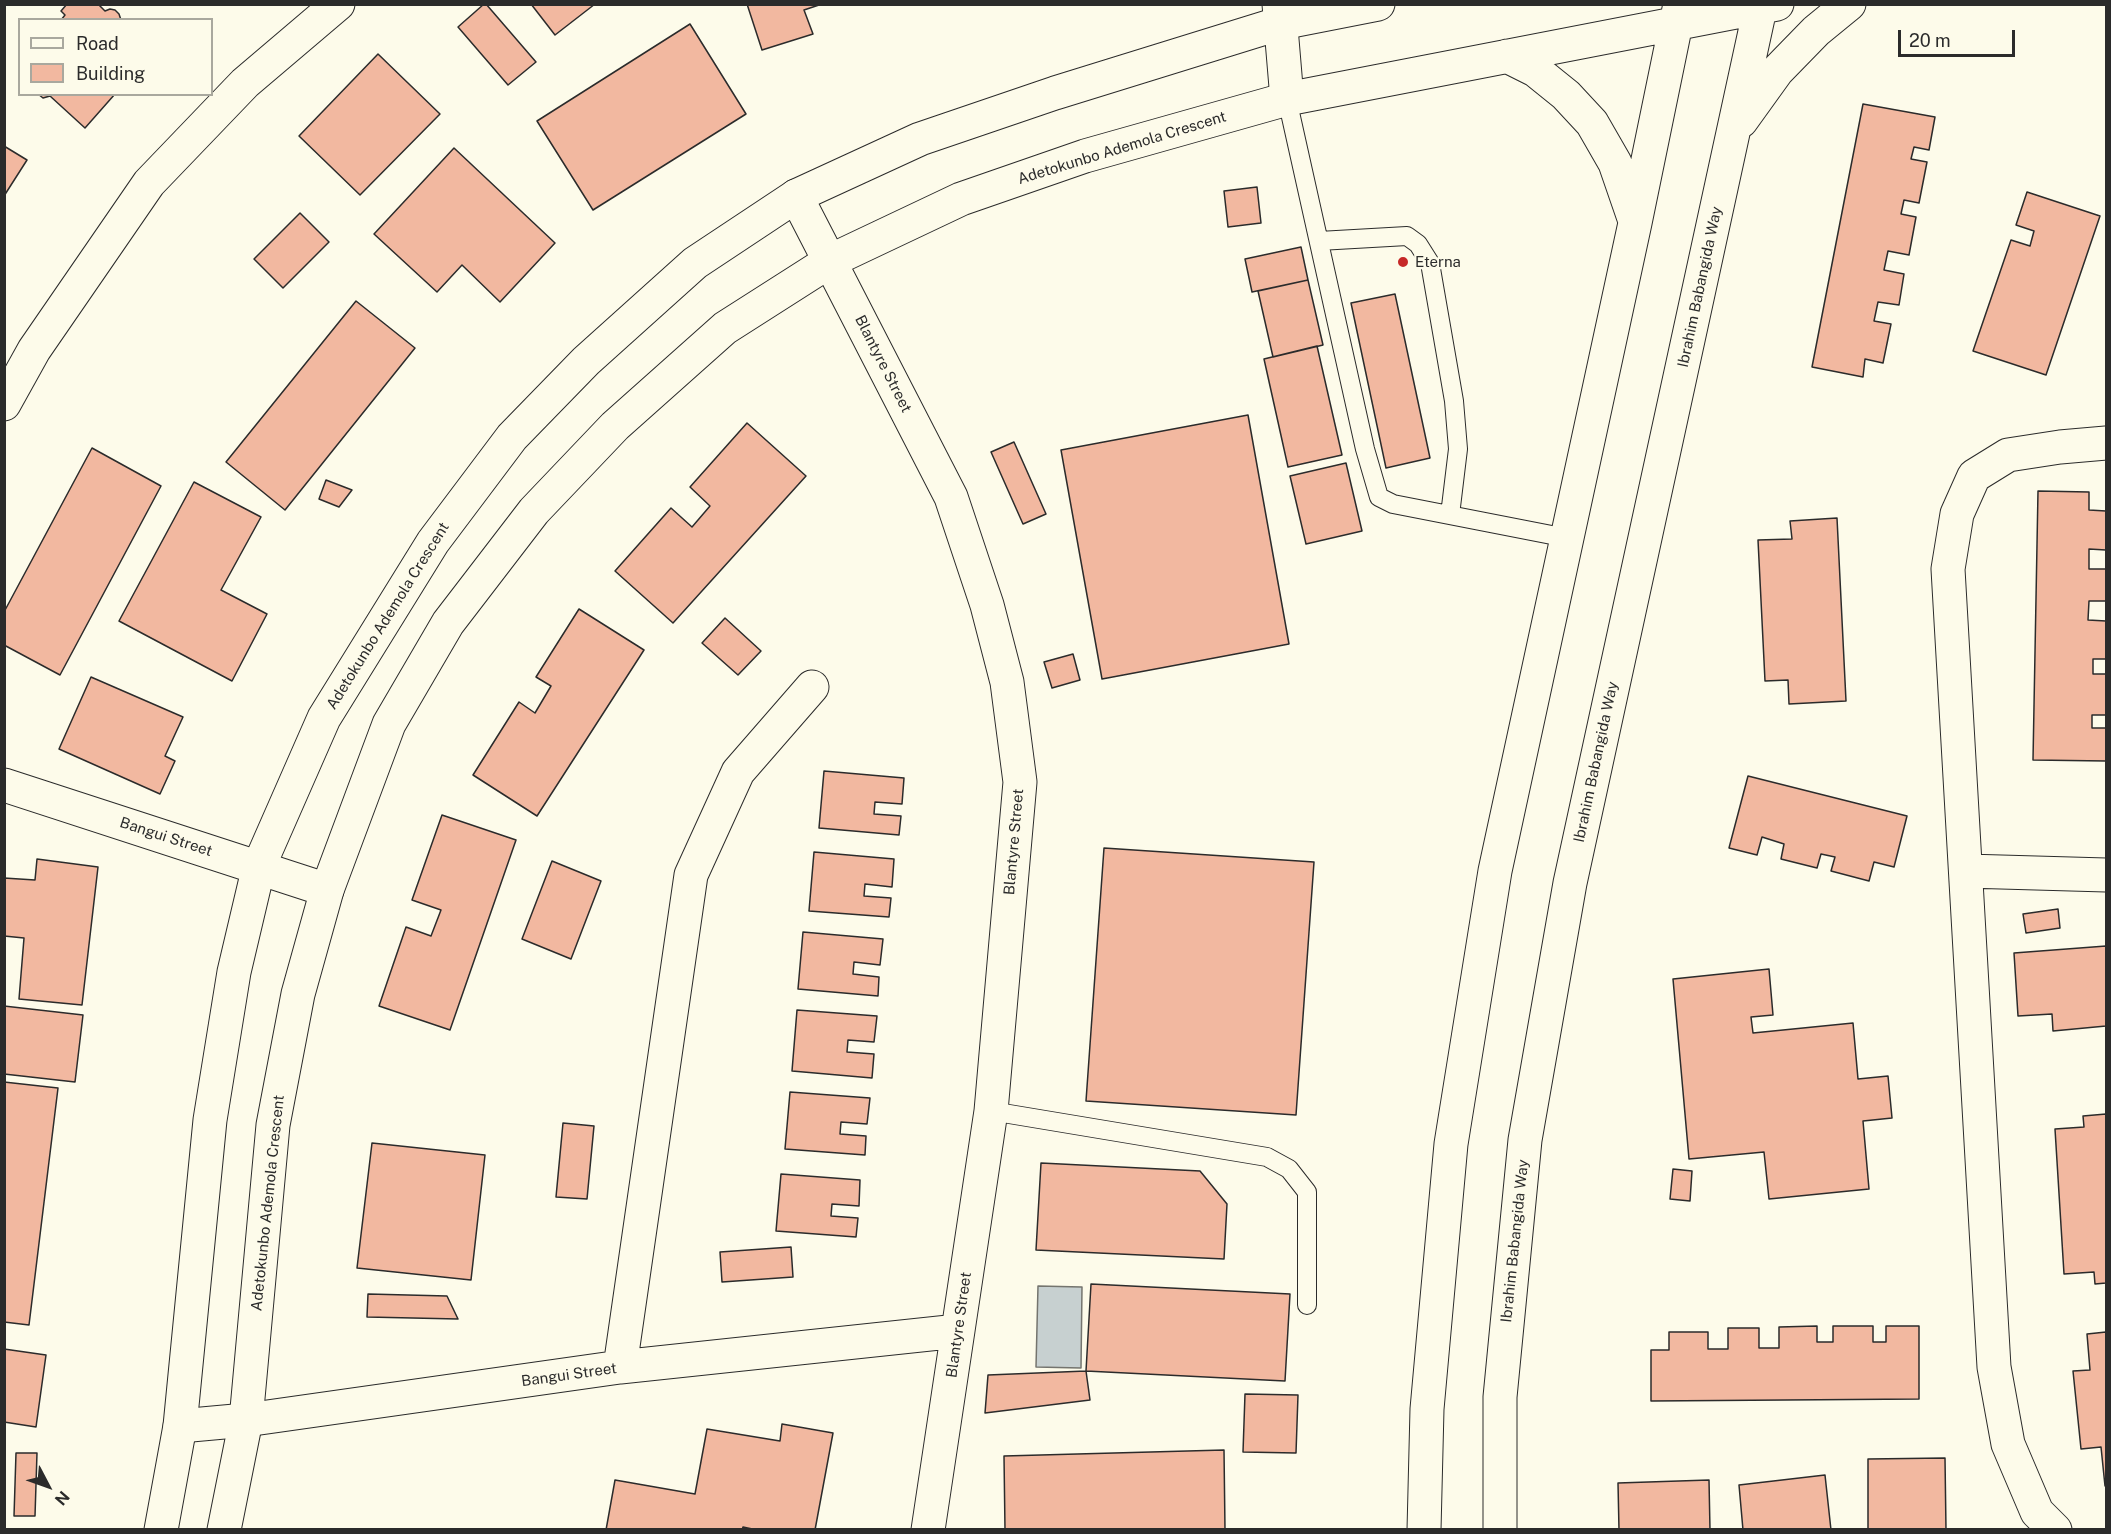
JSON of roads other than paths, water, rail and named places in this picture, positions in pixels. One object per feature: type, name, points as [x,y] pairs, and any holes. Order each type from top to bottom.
[{"type":"main road","points":[[4,404],[34,350],[149,183],[245,83],[338,4]]},
{"type":"main road","name":"Adetokunbo Ademola Crescent","points":[[161,1530],[180,1426],[210,1120],[234,972],[259,866],[324,718],[433,542],[512,437],[586,361],[696,263],[796,196],[920,138],[1280,14],[1378,4]]},
{"type":"main road","points":[[1734,133],[1777,71],[1816,31],[1849,4]]},
{"type":"main road","name":"Adetokunbo Ademola Crescent","points":[[224,1530],[246,1420],[273,1125],[298,994],[327,890],[389,724],[448,623],[534,511],[615,426],[725,328],[830,261],[961,199],[1085,156],[1287,99],[1507,56],[1678,14],[1766,6]]},
{"type":"main road","name":"Ibrahim Babangida Way","points":[[1500,1530],[1500,1397],[1525,1140],[1570,883],[1734,133],[1766,6]]},
{"type":"main road","points":[[1280,14],[1287,99]]},
{"type":"main road","points":[[1424,1530],[1427,1409],[1451,1144],[1495,871],[1568,538],[1678,14]]},
{"type":"main road","points":[[1507,56],[1535,70],[1566,95],[1592,123],[1615,163],[1635,223]]},
{"type":"main road","name":"Blantyre Street","points":[[796,196],[951,497],[987,605],[1007,682],[1020,782],[991,1111],[928,1530]]},
{"type":"main road","points":[[2055,1530],[2037,1512],[2008,1444],[1994,1367],[1948,569],[1957,514],[1974,476],[2008,455],[2106,443]]},
{"type":"main road","points":[[620,1367],[691,875],[738,772],[812,687]]},
{"type":"main road","name":"Bangui Street","points":[[4,785],[259,866],[327,890]]},
{"type":"main road","points":[[1966,871],[2106,875]]},
{"type":"main road","name":"Bangui Street","points":[[180,1426],[246,1420],[620,1367],[958,1331]]},
{"type":"lane","points":[[1287,99],[1365,449],[1378,497],[1393,504],[1568,538]]},
{"type":"lane","points":[[1319,241],[1407,236],[1418,244],[1430,263],[1454,401],[1458,449],[1450,515]]},
{"type":"lane","points":[[991,1111],[1267,1157],[1289,1169],[1307,1192],[1306,1305]]},
{"type":"place","name":"Eterna","points":[[1403,262]]}]
